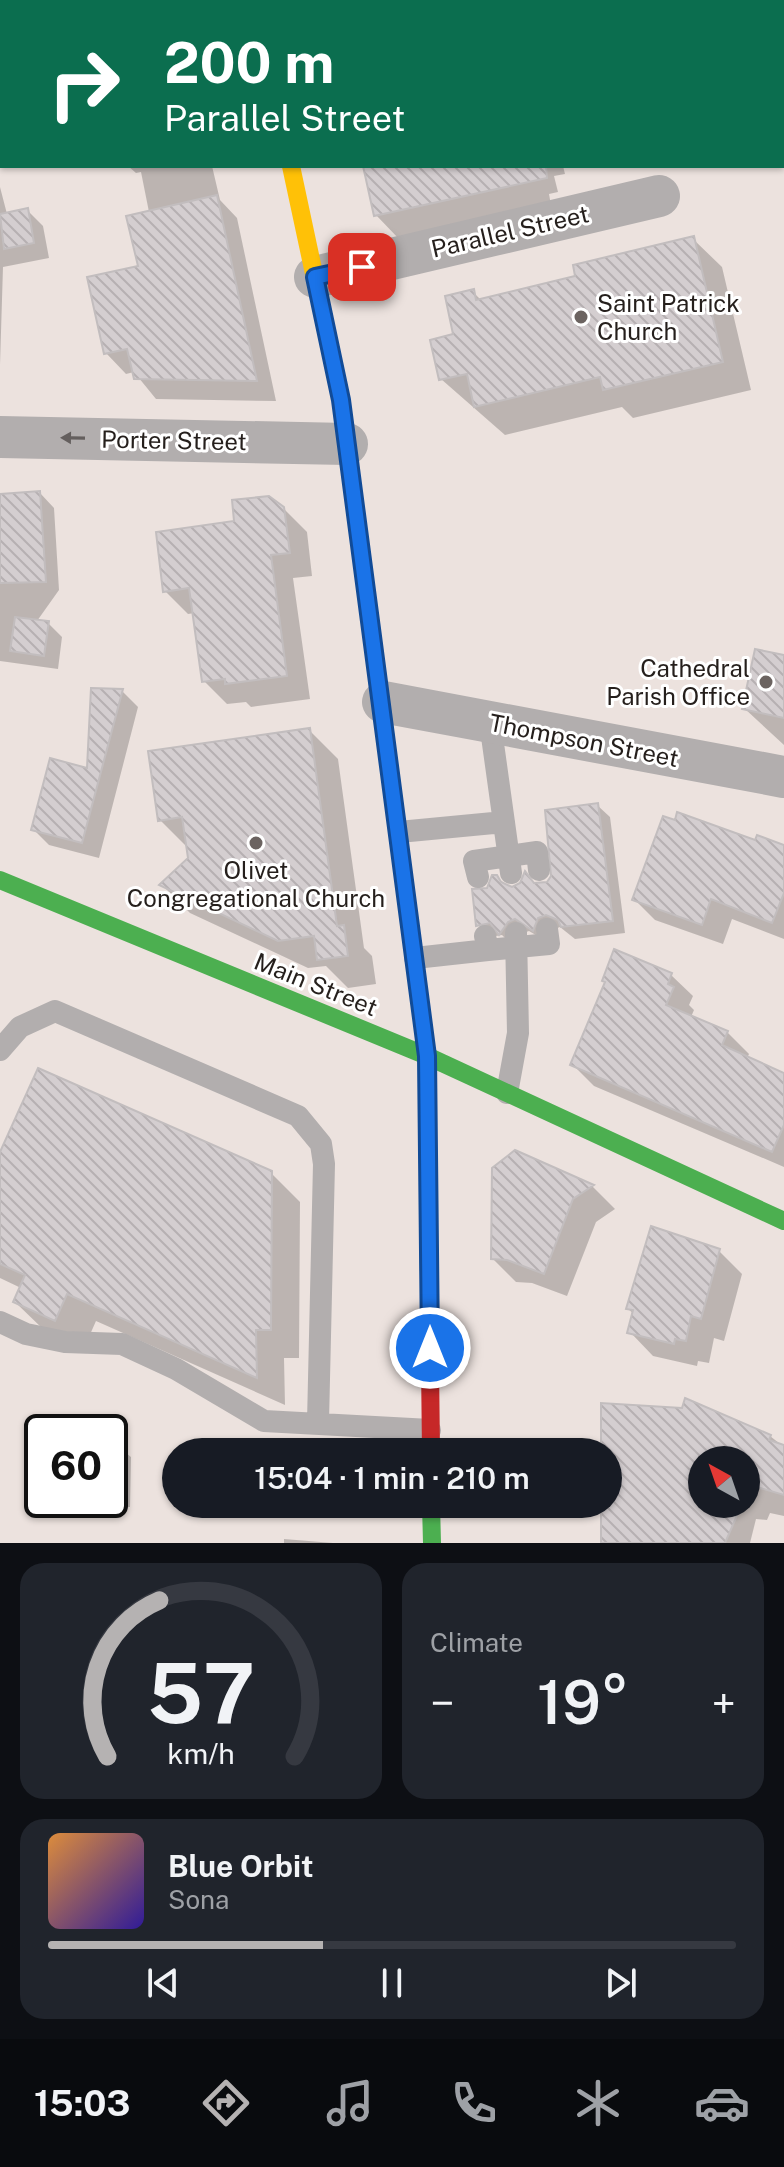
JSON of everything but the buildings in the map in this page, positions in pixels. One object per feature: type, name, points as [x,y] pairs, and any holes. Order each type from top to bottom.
[{"type":"main road","points":[[291,168],[347,444],[427,1056],[431,1438]]},
{"type":"main road","name":"Main Street","points":[[0,880],[427,1056],[784,1221]]},
{"type":"main road","points":[[431,1518],[432,1543]]},
{"type":"street","name":"Parallel Street","points":[[315,277],[659,196]]},
{"type":"street","name":"Porter Street","points":[[0,437],[347,444]]},
{"type":"street","name":"Thompson Street","points":[[383,702],[784,777]]},
{"type":"lane","points":[[490,722],[510,864]]},
{"type":"lane","points":[[399,832],[504,822]]},
{"type":"lane","points":[[478,877],[474,861],[510,864],[537,852],[539,870]]},
{"type":"lane","points":[[415,958],[486,943],[517,940],[549,944],[547,929]]},
{"type":"lane","points":[[507,1093],[518,1033],[517,940]]},
{"type":"lane","points":[[0,1050],[20,1027],[55,1011],[298,1116],[321,1144],[324,1164],[318,1422]]},
{"type":"lane","points":[[0,1322],[26,1334],[65,1342],[122,1344],[176,1369],[264,1421],[318,1422],[413,1438]]},
{"type":"traffic: fast","points":[[380,695],[427,1056],[429,1276]]},
{"type":"traffic: fast","points":[[0,880],[427,1056],[784,1221]]},
{"type":"traffic: fast","points":[[431,1518],[432,1543]]},
{"type":"traffic: slow","points":[[291,168],[341,400],[380,695]]},
{"type":"traffic: jam","points":[[429,1276],[431,1438]]},
{"type":"place","name":"Saint Patrick Church","points":[[581,317]]},
{"type":"place","name":"Cathedral Parish Office","points":[[766,682]]},
{"type":"place","name":"Olivet Congregational Church","points":[[256,843]]},
{"type":"route","points":[[362,267],[315,277],[341,400],[427,1056],[430,1348]]}]
